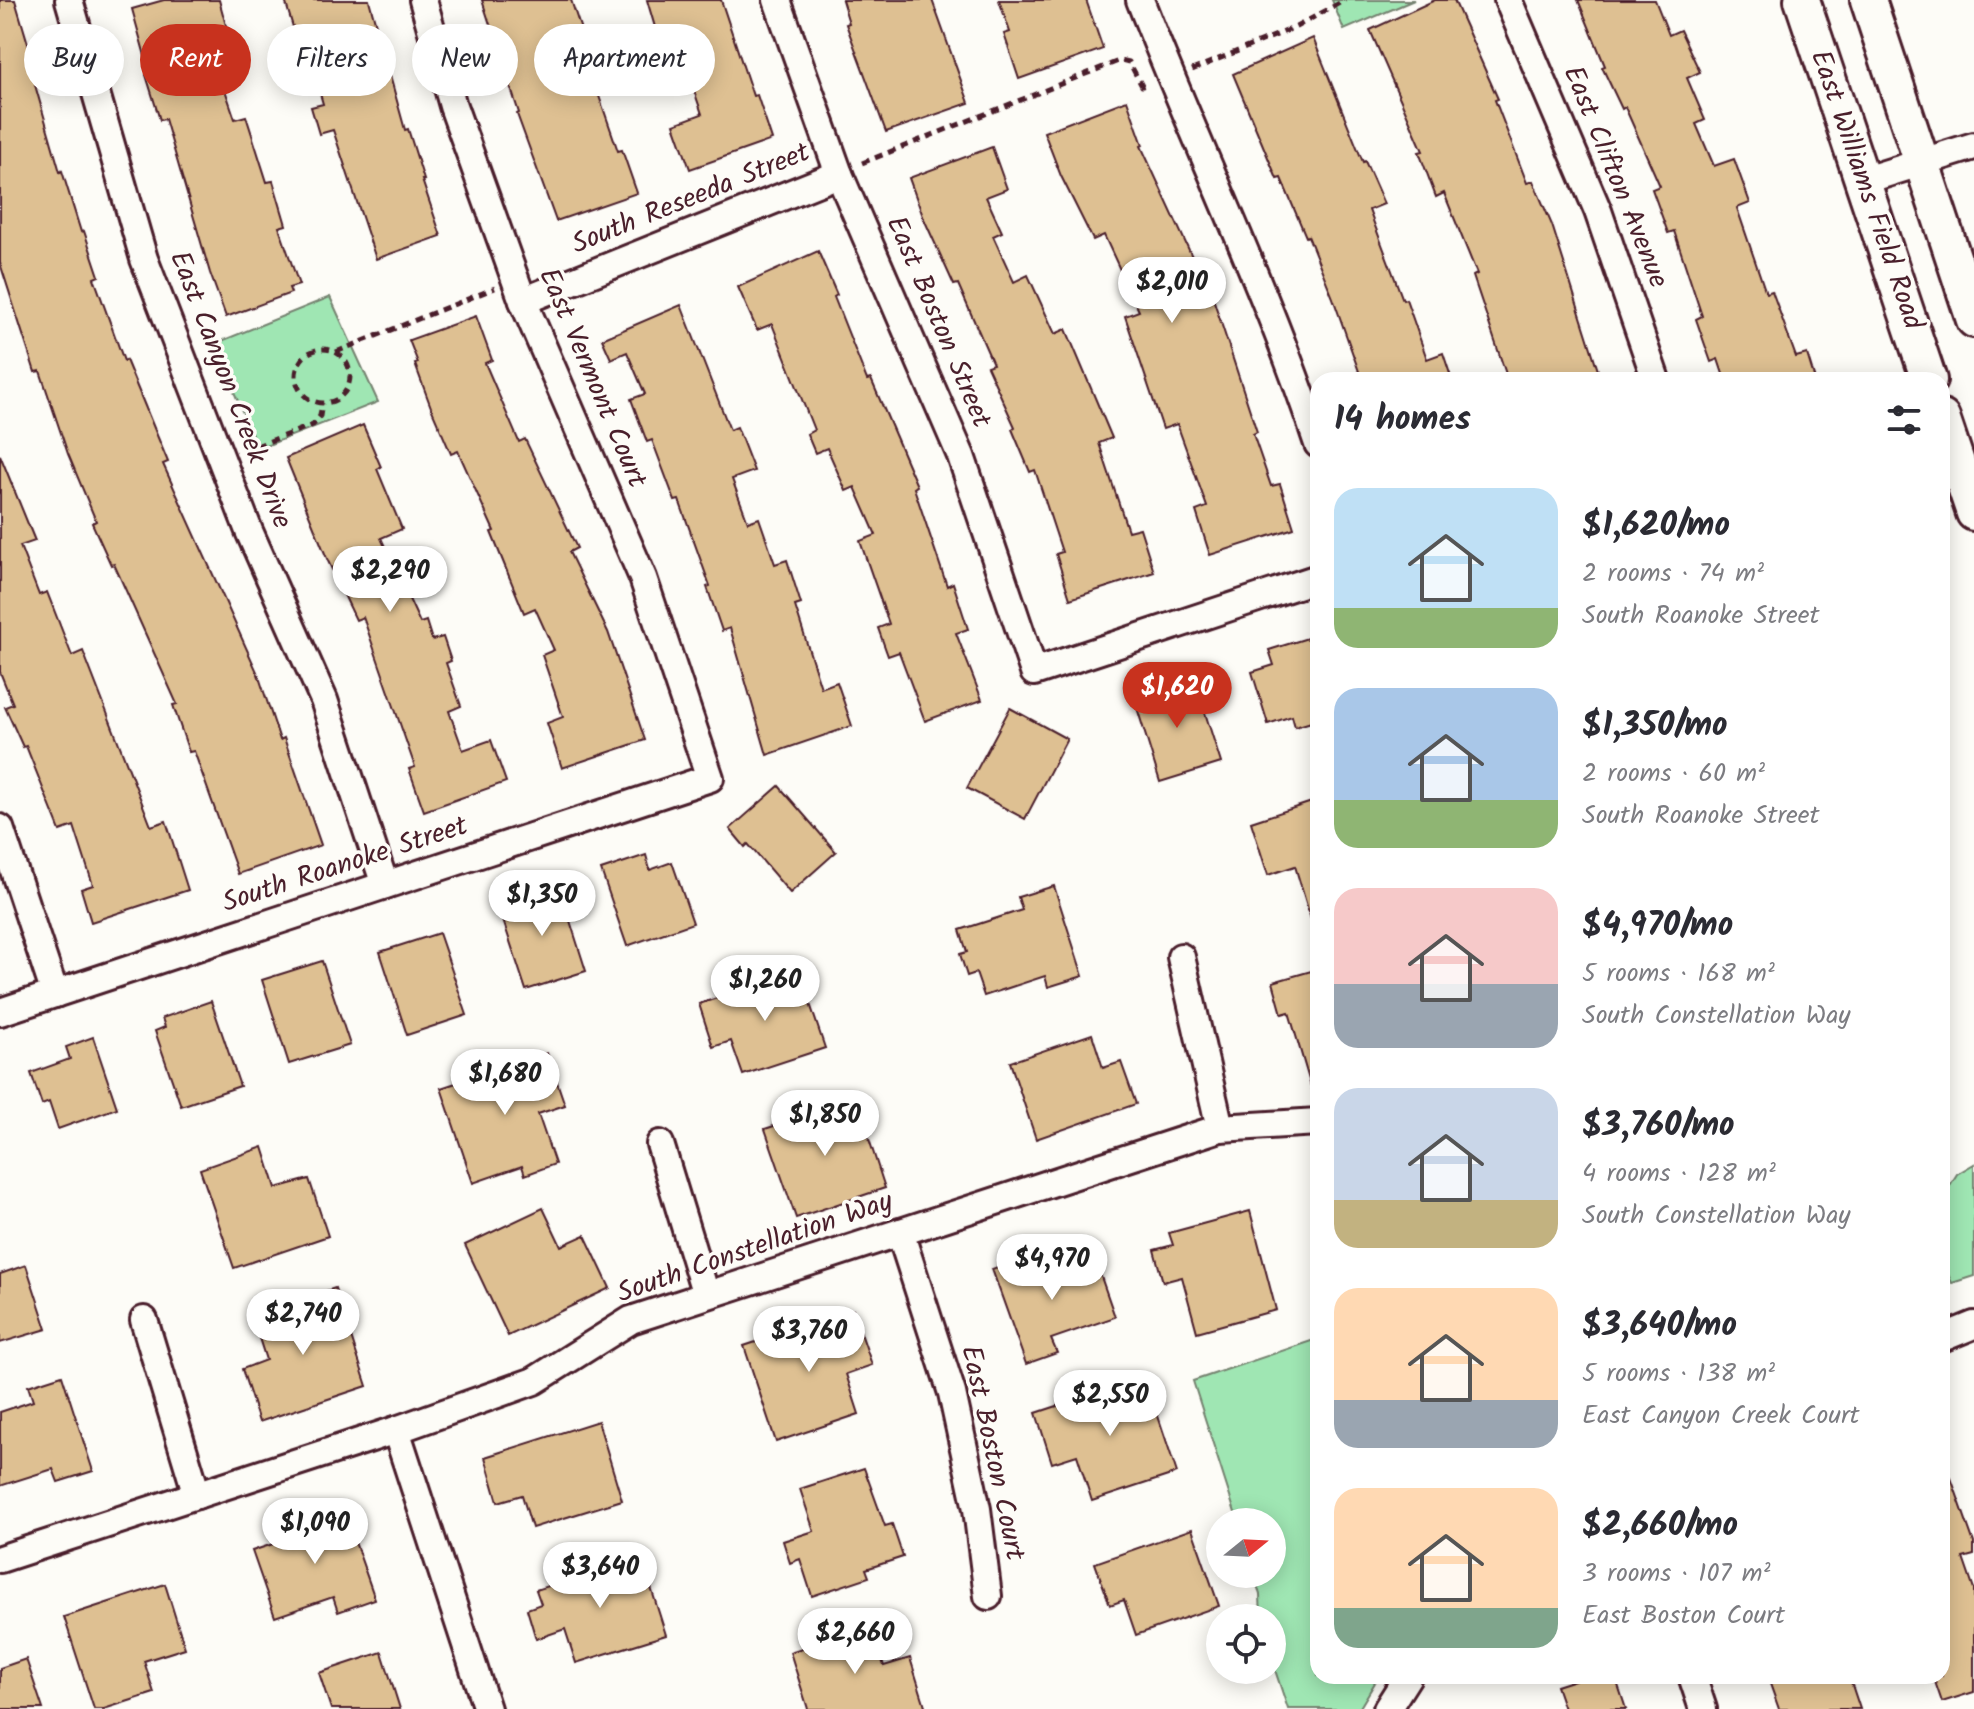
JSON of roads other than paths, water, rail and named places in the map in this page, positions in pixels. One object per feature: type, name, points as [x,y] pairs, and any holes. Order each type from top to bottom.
[{"type":"main road","name":"East Williams Field Road","points":[[1802,0],[1926,372]]},
{"type":"main road","points":[[1868,0],[1974,320]]},
{"type":"main road","points":[[1950,442],[1974,513]]},
{"type":"street","name":"East Canyon Creek Drive","points":[[69,0],[144,259],[249,531],[324,700],[385,885]]},
{"type":"street","name":"East Vermont Court","points":[[423,0],[453,106],[523,301],[643,578],[710,778]]},
{"type":"street","name":"East Boston Street","points":[[777,0],[839,174],[961,456],[1034,672],[1310,581]]},
{"type":"street","points":[[1140,0],[1184,111],[1280,333],[1310,421]]},
{"type":"street","name":"East Clifton Avenue","points":[[1508,0],[1598,211],[1653,372]]},
{"type":"street","points":[[1862,181],[1974,146]]},
{"type":"street","name":"South Reseeda Street","points":[[523,301],[839,174]]},
{"type":"street","name":"South Roanoke Street","points":[[0,1012],[710,778]]},
{"type":"street","points":[[0,828],[55,994]]},
{"type":"street","points":[[1181,957],[1220,1128]]},
{"type":"street","name":"South Constellation Way","points":[[0,1559],[396,1430],[534,1381],[631,1320],[706,1295],[1220,1128],[1310,1122]]},
{"type":"street","points":[[660,1144],[706,1295]]},
{"type":"street","name":"East Boston Court","points":[[900,1232],[952,1393],[977,1509],[988,1596]]},
{"type":"street","points":[[144,1320],[197,1495]]},
{"type":"street","points":[[1950,1336],[1973,1330]]},
{"type":"street","points":[[396,1430],[487,1709]]},
{"type":"street","points":[[1387,1709],[1403,1684]]},
{"type":"street","points":[[1695,1684],[1703,1709]]}]
